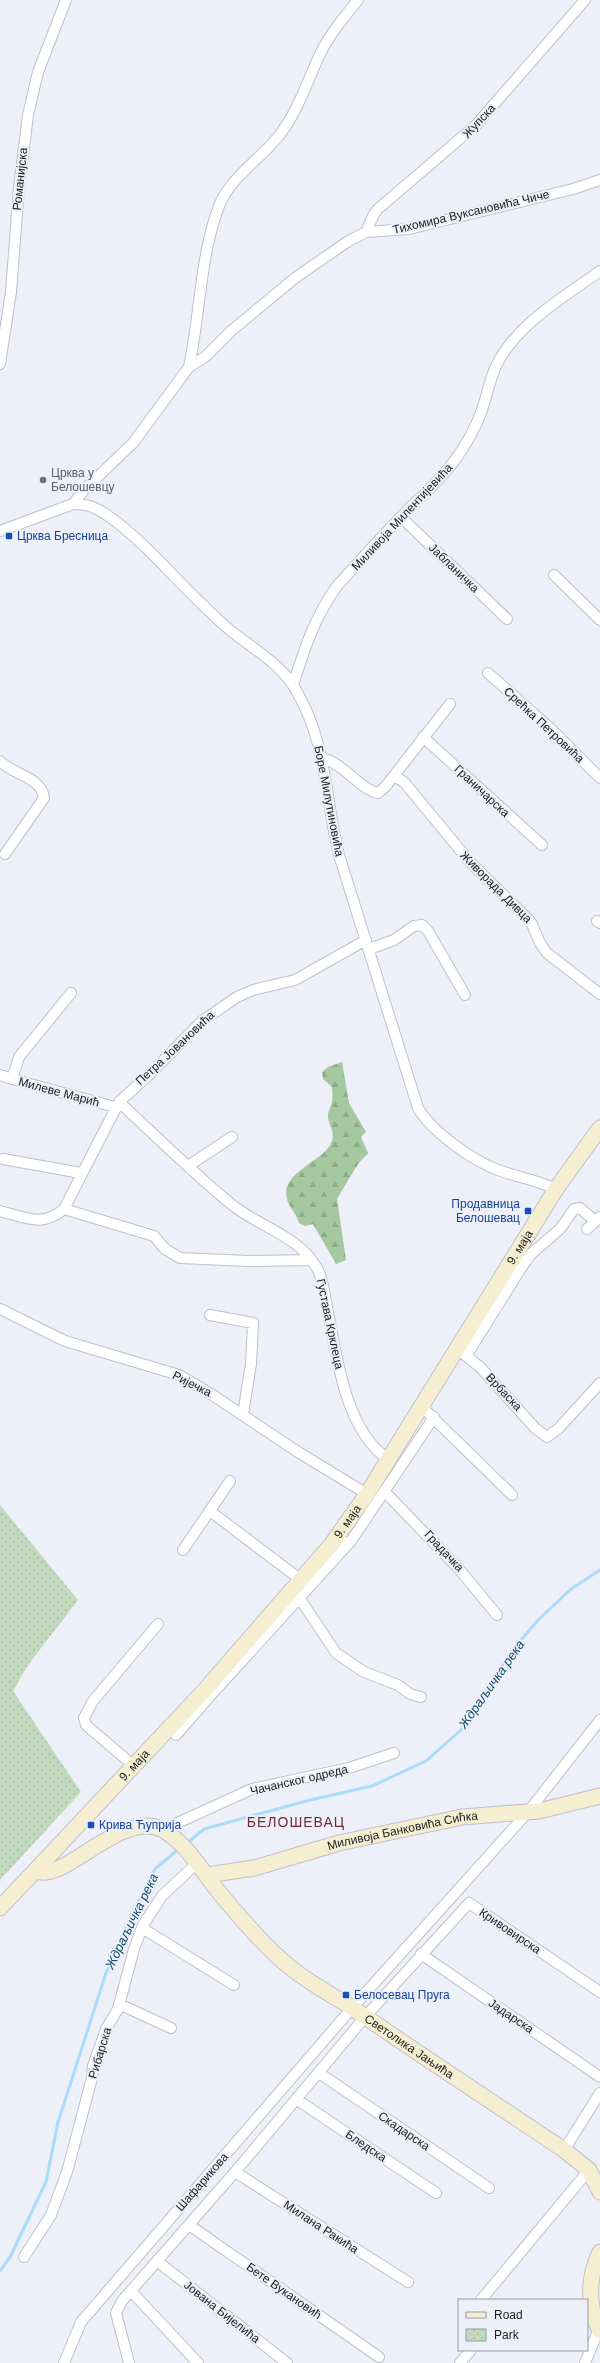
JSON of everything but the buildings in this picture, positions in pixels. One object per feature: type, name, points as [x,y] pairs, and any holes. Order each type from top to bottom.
[{"type":"street","name":"Романијска","points":[[0,364],[11,292],[19,187],[28,114],[38,72],[66,0]]},
{"type":"street","points":[[189,368],[210,239],[221,200],[228,188],[272,144],[285,127],[324,45],[343,17],[358,0]]},
{"type":"street","name":"Жупска","points":[[366,232],[374,214],[378,209],[476,125],[585,0]]},
{"type":"street","name":"Тихомира Вуксановића Чиче","points":[[73,504],[84,490],[133,444],[189,368],[205,357],[231,331],[294,278],[347,242],[366,232],[408,229],[600,180]]},
{"type":"street","name":"Миливоја Милентијевића","points":[[293,684],[312,631],[329,597],[401,517],[444,474],[471,436],[481,414],[494,370],[507,348],[521,331],[600,271]]},
{"type":"street","points":[[0,531],[73,504]]},
{"type":"street","name":"Боре Милутиновића","points":[[73,504],[89,504],[116,521],[203,606],[272,663],[293,684],[306,711],[323,758],[335,837],[416,1102],[427,1121],[484,1164],[556,1189]]},
{"type":"street","name":"Јабланичка","points":[[401,517],[507,619]]},
{"type":"street","points":[[554,575],[600,620]]},
{"type":"street","name":"Срећка Петровића","points":[[488,673],[551,729],[600,778]]},
{"type":"street","points":[[323,758],[337,764],[369,790],[375,793],[382,791],[450,704]]},
{"type":"street","name":"Граничарска","points":[[423,737],[542,845]]},
{"type":"street","points":[[0,761],[6,768],[41,787],[44,798],[5,854]]},
{"type":"street","name":"Живорада Дивца","points":[[394,776],[404,782],[470,862],[531,922],[543,948],[600,994]]},
{"type":"street","name":"Петра Јовановића","points":[[64,1209],[117,1105],[202,1021],[228,1002],[253,990],[296,980],[368,945],[394,940],[414,926],[422,925],[428,931],[465,995]]},
{"type":"street","name":"Милеве Марић","points":[[70,993],[18,1057],[12,1079],[117,1105]]},
{"type":"street","points":[[0,1075],[12,1079]]},
{"type":"street","name":"Густава Крклеца","points":[[117,1105],[237,1208],[293,1240],[311,1260],[322,1280],[340,1374],[351,1407],[374,1448],[388,1459]]},
{"type":"street","name":"9. маја","points":[[0,1908],[37,1871],[134,1766],[205,1696],[330,1545],[367,1494],[422,1406],[462,1352],[556,1189],[600,1128]]},
{"type":"street","points":[[188,1166],[232,1137]]},
{"type":"street","points":[[3,1159],[81,1173]]},
{"type":"street","points":[[462,1352],[531,1254],[560,1229],[574,1209],[580,1208],[598,1219],[588,1229]]},
{"type":"street","points":[[0,1211],[41,1220],[54,1218],[64,1209],[154,1236],[165,1249],[180,1258],[248,1261],[311,1260]]},
{"type":"street","name":"Ријечка","points":[[0,1309],[64,1341],[179,1376],[243,1414],[298,1452],[367,1494]]},
{"type":"street","points":[[210,1315],[253,1323],[251,1364],[243,1414]]},
{"type":"street","name":"Врбаска","points":[[462,1352],[480,1367],[535,1428],[547,1437],[558,1429],[600,1382]]},
{"type":"street","points":[[422,1406],[512,1495]]},
{"type":"street","points":[[176,1735],[205,1696],[300,1599],[351,1541],[385,1492],[420,1435],[434,1417]]},
{"type":"street","points":[[183,1550],[230,1481]]},
{"type":"street","name":"Градачка","points":[[385,1492],[464,1574],[497,1615]]},
{"type":"street","points":[[210,1511],[301,1580]]},
{"type":"street","points":[[330,1545],[351,1541]]},
{"type":"street","points":[[300,1599],[336,1653],[364,1672],[398,1685],[410,1694],[421,1696]]},
{"type":"street","points":[[134,1766],[86,1726],[84,1718],[93,1701],[158,1624]]},
{"type":"street","name":"Шафарикова","points":[[64,2363],[81,2322],[352,2008],[528,1812],[600,1720]]},
{"type":"street","name":"Чачанског одреда","points":[[162,1830],[252,1789],[350,1768],[394,1753]]},
{"type":"street","name":"Миливоја Банковића Сићка","points":[[207,1875],[280,1861],[339,1843],[462,1817],[528,1812],[600,1796]]},
{"type":"street","points":[[37,1871],[44,1873],[62,1866],[115,1835],[131,1828],[154,1827],[162,1830]]},
{"type":"street","name":"Светолика Јањића","points":[[162,1830],[176,1841],[195,1860],[223,1896],[286,1965],[564,2150],[589,2170],[600,2192]]},
{"type":"street","name":"Рибарска","points":[[24,2256],[51,2215],[67,2172],[96,2057],[106,2028],[119,2004],[134,1949],[142,1928],[162,1896],[195,1860]]},
{"type":"street","points":[[223,1896],[223,1883],[234,1871]]},
{"type":"street","name":"Кривовирска","points":[[129,2363],[116,2314],[131,2291],[235,2172],[365,2017],[469,1903],[600,1992]]},
{"type":"street","points":[[142,1928],[234,1985]]},
{"type":"street","name":"Јадарска","points":[[421,1954],[600,2077]]},
{"type":"street","points":[[119,2004],[171,2028]]},
{"type":"street","name":"Скадарска","points":[[319,2073],[489,2188]]},
{"type":"street","points":[[564,2150],[600,2093]]},
{"type":"street","name":"Бледска","points":[[296,2099],[436,2193]]},
{"type":"street","points":[[482,2299],[589,2170]]},
{"type":"street","name":"Милана Ракића","points":[[235,2172],[408,2282]]},
{"type":"street","name":"Бете Вукановић","points":[[189,2225],[379,2356]]},
{"type":"street","points":[[585,2363],[599,2330],[594,2316],[590,2288],[592,2272],[600,2252]]},
{"type":"street","name":"Јована Бијелића","points":[[157,2261],[287,2363]]},
{"type":"street","points":[[131,2291],[198,2363]]},
{"type":"street","points":[[460,2363],[470,2351]]},
{"type":"green space","points":[[342,1062],[349,1103],[366,1132],[361,1137],[368,1153],[358,1164],[337,1199],[346,1260],[336,1264],[313,1224],[305,1226],[299,1223],[296,1215],[289,1205],[286,1193],[292,1178],[322,1154],[332,1141],[333,1137],[328,1115],[332,1104],[332,1087],[323,1079],[322,1072],[328,1067]]},
{"type":"green space","points":[[0,1505],[78,1600],[28,1665],[13,1691],[81,1792],[0,1880]]},
{"type":"waterway","name":"Ждраљичка река","points":[[186,1844],[204,1829],[310,1800],[372,1786],[426,1761],[462,1729],[487,1695],[509,1654],[538,1620],[571,1589],[600,1570]]},
{"type":"waterway","name":"Ждраљичка река","points":[[0,2271],[10,2257],[46,2182],[58,2122],[106,1973],[131,1915],[155,1869],[180,1848]]},
{"type":"place","name":"Црква у Белошевцу","points":[[43,480]]},
{"type":"place","name":"Црква Бресница","points":[[9,536]]},
{"type":"place","name":"Продавница Белошевац","points":[[528,1211]]},
{"type":"place","name":"Крива Ћуприја","points":[[91,1825]]},
{"type":"place","name":"Белосевац Пруга","points":[[346,1995]]},
{"type":"district","name":"БЕЛОШЕВАЦ","points":[[296,1822]]}]
